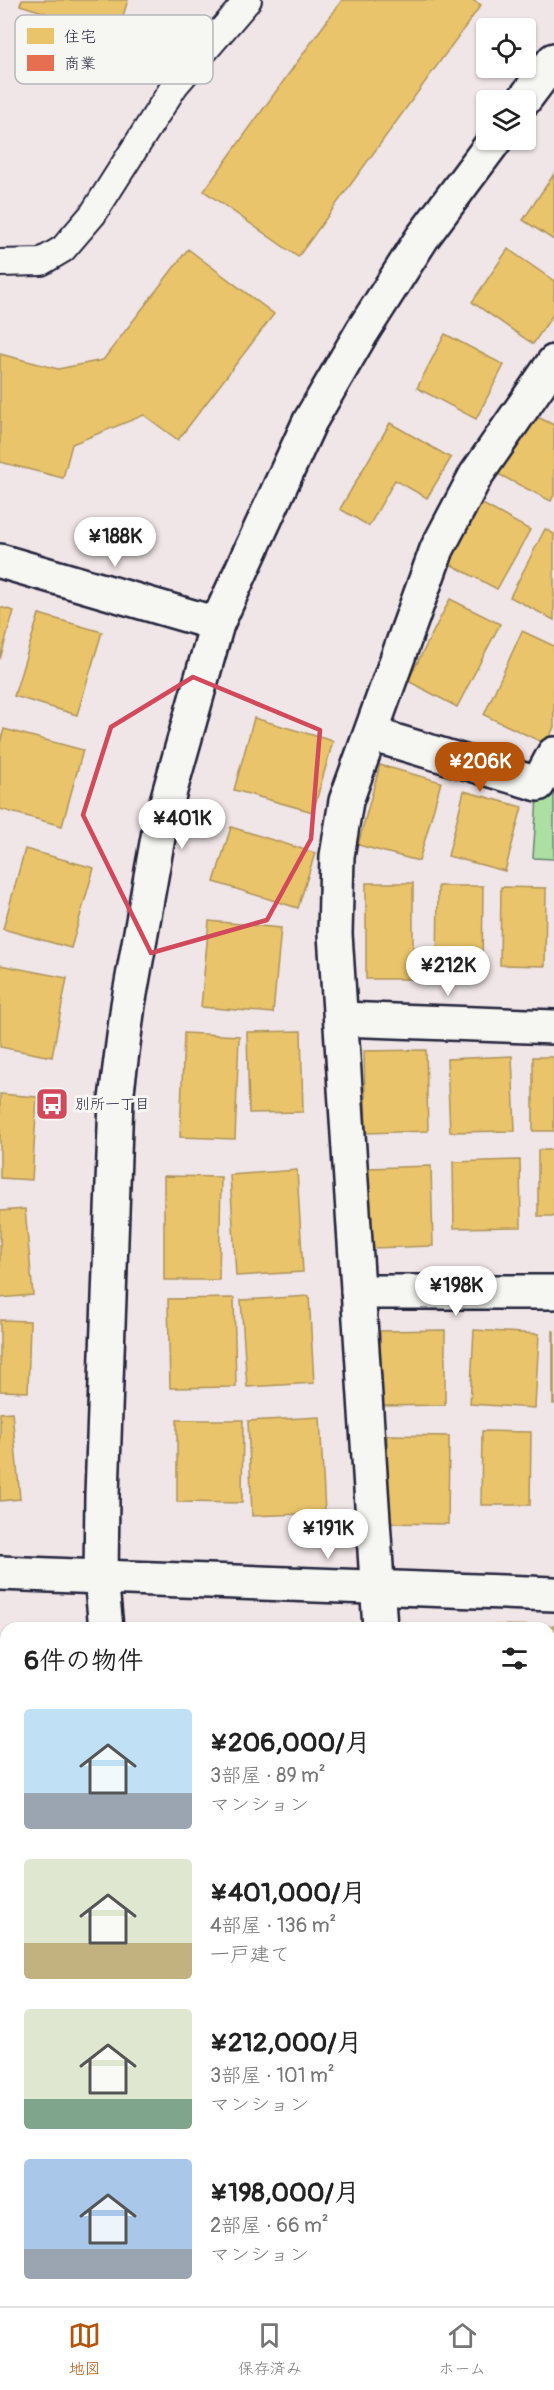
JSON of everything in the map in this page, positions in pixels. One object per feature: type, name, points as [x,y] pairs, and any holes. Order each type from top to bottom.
[{"type":"street","points":[[532,90],[554,60]]},
{"type":"street","points":[[105,1622],[101,1577],[112,1204],[118,1087],[128,1005],[160,826],[217,624],[310,421],[362,332],[422,238],[488,150]]},
{"type":"street","points":[[379,1622],[335,934],[337,856],[346,801],[437,549],[476,475],[545,393],[554,362]]},
{"type":"street","points":[[0,561],[217,624]]},
{"type":"street","points":[[371,734],[538,784],[554,754]]},
{"type":"street","points":[[341,1019],[554,1027]]},
{"type":"street","points":[[358,1292],[554,1292]]},
{"type":"street","points":[[0,1573],[554,1594]]},
{"type":"lane","points":[[213,41],[248,0]]},
{"type":"lane","points":[[0,263],[41,262],[63,249],[93,214],[176,84]]},
{"type":"highlighted area","points":[[193,677],[320,730],[311,839],[267,920],[151,953],[83,815],[111,727]]},
{"type":"green space","points":[[554,754],[554,859],[533,858],[538,784]]},
{"type":"building: 住宅","points":[[22,0],[128,0],[123,15],[52,15],[20,5]]},
{"type":"building: 住宅","points":[[342,0],[473,0],[481,5],[298,257],[204,191]]},
{"type":"building: 住宅","points":[[554,174],[554,240],[523,220]]},
{"type":"building: 住宅","points":[[188,249],[274,314],[178,440],[144,415],[72,444],[63,478],[0,462],[0,354],[58,369],[103,360]]},
{"type":"building: 住宅","points":[[508,249],[554,281],[554,313],[533,344],[472,302]]},
{"type":"building: 住宅","points":[[445,334],[504,365],[476,419],[417,388]]},
{"type":"building: 住宅","points":[[523,410],[554,425],[554,495],[551,501],[492,471]]},
{"type":"building: 住宅","points":[[390,423],[451,458],[427,498],[395,480],[369,526],[340,509]]},
{"type":"building: 住宅","points":[[479,502],[530,530],[497,589],[446,562]]},
{"type":"building: 住宅","points":[[545,529],[554,534],[554,620],[510,597]]},
{"type":"building: 住宅","points":[[450,599],[500,624],[457,707],[408,681]]},
{"type":"building: 住宅","points":[[0,607],[14,611],[0,659]]},
{"type":"building: 住宅","points":[[39,614],[102,632],[77,715],[14,696]]},
{"type":"building: 住宅","points":[[522,631],[554,646],[554,727],[546,744],[484,715]]},
{"type":"building: 住宅","points":[[254,718],[333,741],[313,812],[234,790]]},
{"type":"building: 住宅","points":[[4,729],[83,750],[62,826],[0,809],[0,743]]},
{"type":"building: 住宅","points":[[380,765],[441,782],[419,861],[358,845]]},
{"type":"building: 住宅","points":[[464,791],[522,807],[505,871],[448,856]]},
{"type":"building: 住宅","points":[[231,827],[315,853],[298,908],[214,882]]},
{"type":"building: 住宅","points":[[25,849],[94,868],[71,948],[3,929]]},
{"type":"building: 住宅","points":[[366,883],[413,883],[413,979],[366,979]]},
{"type":"building: 住宅","points":[[438,886],[483,886],[482,971],[437,971]]},
{"type":"building: 住宅","points":[[501,887],[546,888],[545,966],[500,965]]},
{"type":"building: 住宅","points":[[209,921],[281,928],[273,1013],[201,1007]]},
{"type":"building: 住宅","points":[[0,965],[67,978],[52,1057],[0,1047]]},
{"type":"building: 住宅","points":[[301,1031],[303,1112],[249,1113],[247,1032]]},
{"type":"building: 住宅","points":[[184,1033],[239,1036],[235,1139],[180,1137]]},
{"type":"building: 住宅","points":[[426,1050],[428,1131],[366,1133],[364,1051]]},
{"type":"building: 住宅","points":[[512,1056],[515,1131],[450,1132],[447,1059]]},
{"type":"building: 住宅","points":[[533,1057],[554,1057],[554,1131],[533,1131]]},
{"type":"building: 住宅","points":[[0,1094],[37,1097],[32,1180],[0,1178]]},
{"type":"building: 住宅","points":[[538,1150],[554,1150],[554,1216],[538,1216]]},
{"type":"building: 住宅","points":[[520,1160],[521,1227],[454,1228],[453,1162]]},
{"type":"building: 住宅","points":[[431,1166],[433,1246],[371,1248],[368,1168]]},
{"type":"building: 住宅","points":[[297,1170],[303,1272],[236,1276],[230,1175]]},
{"type":"building: 住宅","points":[[164,1176],[221,1177],[219,1280],[164,1280]]},
{"type":"building: 住宅","points":[[25,1209],[33,1295],[0,1298],[0,1211]]},
{"type":"building: 住宅","points":[[309,1296],[314,1383],[247,1387],[241,1300]]},
{"type":"building: 住宅","points":[[234,1298],[236,1387],[170,1388],[168,1299]]},
{"type":"building: 住宅","points":[[0,1320],[30,1321],[28,1392],[0,1391]]},
{"type":"building: 住宅","points":[[445,1330],[445,1405],[381,1406],[380,1331]]},
{"type":"building: 住宅","points":[[474,1330],[539,1334],[535,1408],[470,1404]]},
{"type":"building: 住宅","points":[[554,1331],[554,1404],[553,1404]]},
{"type":"building: 住宅","points":[[12,1412],[20,1499],[0,1501],[0,1413]]},
{"type":"building: 住宅","points":[[320,1417],[325,1513],[252,1516],[248,1421]]},
{"type":"building: 住宅","points":[[177,1420],[243,1420],[242,1503],[177,1502]]},
{"type":"building: 住宅","points":[[482,1431],[531,1432],[530,1505],[481,1505]]},
{"type":"building: 住宅","points":[[387,1435],[449,1436],[448,1524],[386,1523]]},
{"type":"place","name":"別所一丁目","points":[[52,1104]]}]
